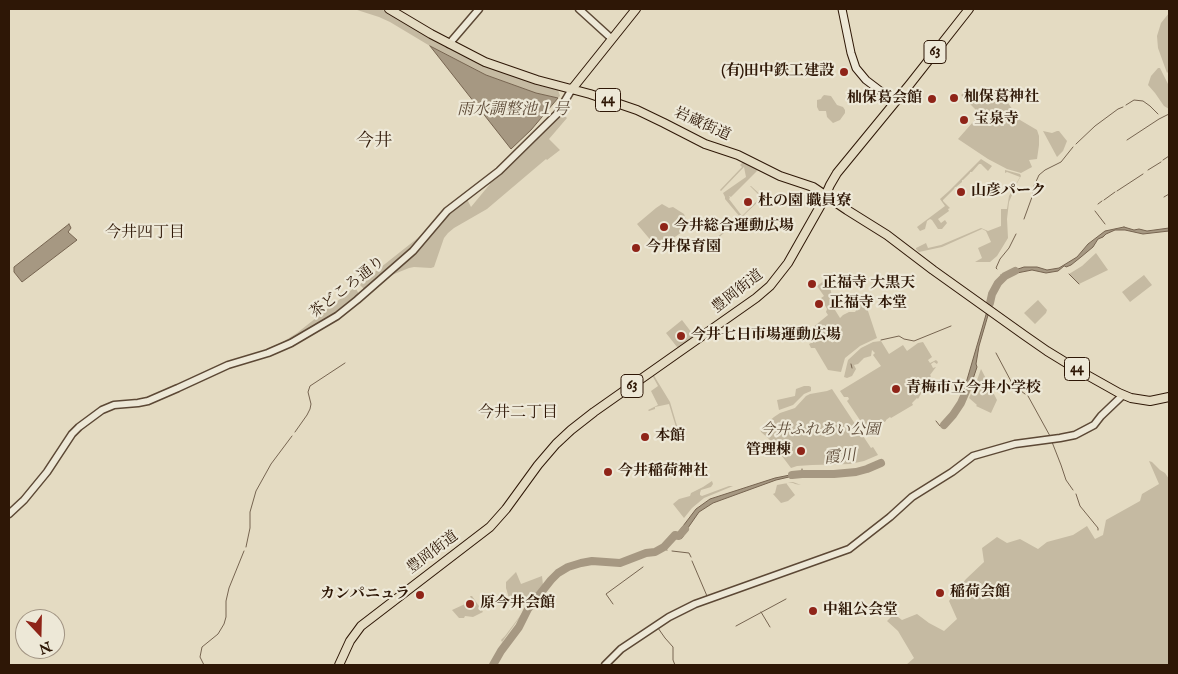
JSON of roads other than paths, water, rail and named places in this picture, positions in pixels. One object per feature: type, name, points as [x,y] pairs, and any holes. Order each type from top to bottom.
[{"type":"main road","name":"岩蔵街道","points":[[389,9],[477,59],[537,80],[590,94],[637,110],[700,142],[744,158],[780,176],[813,187],[890,237],[983,306],[1060,359],[1123,395]]},
{"type":"main road","points":[[572,89],[636,9]]},
{"type":"main road","points":[[842,9],[856,68],[866,80],[895,102]]},
{"type":"main road","name":"豊岡街道","points":[[339,665],[350,641],[361,626],[490,527],[506,510],[552,448],[571,430],[756,298],[770,286],[788,263],[833,180],[845,163],[969,9]]},
{"type":"main road","name":"44","points":[[1123,395],[1134,399],[1146,400],[1158,400],[1169,397]]},
{"type":"street","points":[[449,44],[480,9]]},
{"type":"street","points":[[579,9],[612,39]]},
{"type":"street","name":"茶どころ通り","points":[[9,514],[24,500],[72,434],[102,410],[114,405],[148,401],[228,364],[263,355],[280,348],[326,323],[344,310],[416,248],[447,211],[499,171],[557,114],[572,89]]},
{"type":"street","points":[[605,665],[616,652],[672,615],[696,603],[849,549],[912,497],[952,472],[973,456],[1010,445],[1066,438],[1075,435],[1094,425],[1123,395]]},
{"type":"water","name":"雨水調整池１号","points":[[430,46],[486,75],[536,93],[558,98],[531,130],[511,149]]},
{"type":"water","points":[[69,224],[71,228],[68,232],[77,240],[22,282],[14,272],[14,267]]},
{"type":"water","points":[[1124,227],[1147,231],[1169,228],[1169,231],[1143,234],[1115,230],[1098,239],[1093,247],[1071,265],[1064,266],[1058,271],[1046,273],[1032,270],[1007,275],[1024,267],[1037,267],[1047,270],[1059,268],[1077,257],[1088,244],[1105,231]]},
{"type":"water","points":[[992,294],[991,305],[979,346],[977,367],[964,399],[964,390]]},
{"type":"water","points":[[802,474],[776,480],[713,503],[699,512],[681,539],[676,534],[696,509],[710,499],[775,478]]},
{"type":"waterway","points":[[1126,105],[1134,100],[1143,101],[1158,114]]},
{"type":"waterway","points":[[1076,144],[1095,126],[1123,107]]},
{"type":"waterway","points":[[1127,140],[1169,114]]},
{"type":"waterway","points":[[1024,219],[1039,175],[1061,162],[1073,147]]},
{"type":"waterway","points":[[1163,160],[1169,156]]},
{"type":"waterway","points":[[1148,170],[1161,162]]},
{"type":"waterway","points":[[1117,191],[1143,174]]},
{"type":"waterway","points":[[1104,200],[1115,192]]},
{"type":"waterway","points":[[1164,197],[1169,194]]},
{"type":"waterway","points":[[1098,204],[1102,201]]},
{"type":"waterway","points":[[1095,211],[1105,224]]},
{"type":"waterway","points":[[997,269],[1000,259],[1009,248],[1016,234]]},
{"type":"waterway","name":"霞川","points":[[990,303],[998,283],[1005,276],[1015,271]]},
{"type":"waterway","points":[[1069,274],[1079,284]]},
{"type":"waterway","points":[[881,340],[899,336],[914,341],[951,326]]},
{"type":"waterway","points":[[996,353],[1013,385],[1025,394]]},
{"type":"waterway","points":[[295,432],[310,409],[311,404],[308,392],[310,386],[345,363]]},
{"type":"waterway","points":[[851,364],[852,368]]},
{"type":"waterway","name":"霞川","points":[[944,425],[961,403],[967,389]]},
{"type":"waterway","points":[[1028,396],[1050,436]]},
{"type":"waterway","points":[[936,421],[940,426]]},
{"type":"waterway","points":[[246,547],[250,528],[250,512],[256,491],[271,464],[292,436]]},
{"type":"waterway","points":[[1052,442],[1066,480],[1073,490]]},
{"type":"waterway","name":"霞川","points":[[792,475],[856,472],[881,463]]},
{"type":"waterway","name":"霞川","points":[[802,469],[802,474]]},
{"type":"waterway","points":[[1076,494],[1080,506],[1098,530]]},
{"type":"waterway","name":"霞川","points":[[493,665],[519,627],[528,609],[558,573],[568,567],[581,563],[592,561],[620,563],[646,553],[655,552],[664,547],[675,535],[679,536],[685,529]]},
{"type":"waterway","name":"霞川","points":[[662,548],[667,550]]},
{"type":"waterway","points":[[204,665],[200,657],[202,647],[218,634],[224,624],[229,588],[244,551]]},
{"type":"waterway","points":[[672,551],[689,553],[691,557]]},
{"type":"waterway","points":[[692,561],[707,596]]},
{"type":"waterway","points":[[613,604],[606,594],[643,567]]},
{"type":"waterway","points":[[736,626],[786,599]]},
{"type":"waterway","points":[[761,612],[770,627]]},
{"type":"waterway","points":[[658,628],[673,647],[675,665]]},
{"type":"place","name":"(有)田中鉄工建設","points":[[844,72]]},
{"type":"place","name":"杣保葛神社","points":[[954,98]]},
{"type":"place","name":"杣保葛会館","points":[[932,99]]},
{"type":"place","name":"宝泉寺","points":[[964,120]]},
{"type":"place","name":"山彦パーク","points":[[961,192]]},
{"type":"place","name":"杜の園 職員寮","points":[[748,202]]},
{"type":"place","name":"今井総合運動広場","points":[[664,227]]},
{"type":"place","name":"今井保育園","points":[[636,248]]},
{"type":"place","name":"正福寺 大黒天","points":[[812,284]]},
{"type":"place","name":"正福寺 本堂","points":[[819,304]]},
{"type":"place","name":"今井七日市場運動広場","points":[[681,336]]},
{"type":"place","name":"青梅市立今井小学校","points":[[896,389]]},
{"type":"place","name":"本館","points":[[645,437]]},
{"type":"place","name":"管理棟","points":[[801,451]]},
{"type":"place","name":"今井稲荷神社","points":[[608,472]]},
{"type":"place","name":"稲荷会館","points":[[940,593]]},
{"type":"place","name":"カンパニュラ","points":[[420,595]]},
{"type":"place","name":"原今井会館","points":[[470,604]]},
{"type":"place","name":"中組公会堂","points":[[813,611]]},
{"type":"district","name":"今井","points":[[374,142]]},
{"type":"district","name":"今井四丁目","points":[[145,234]]},
{"type":"district","name":"今井二丁目","points":[[518,414]]},
{"type":"park label","name":"今井ふれあい公園","points":[[820,431]]}]
